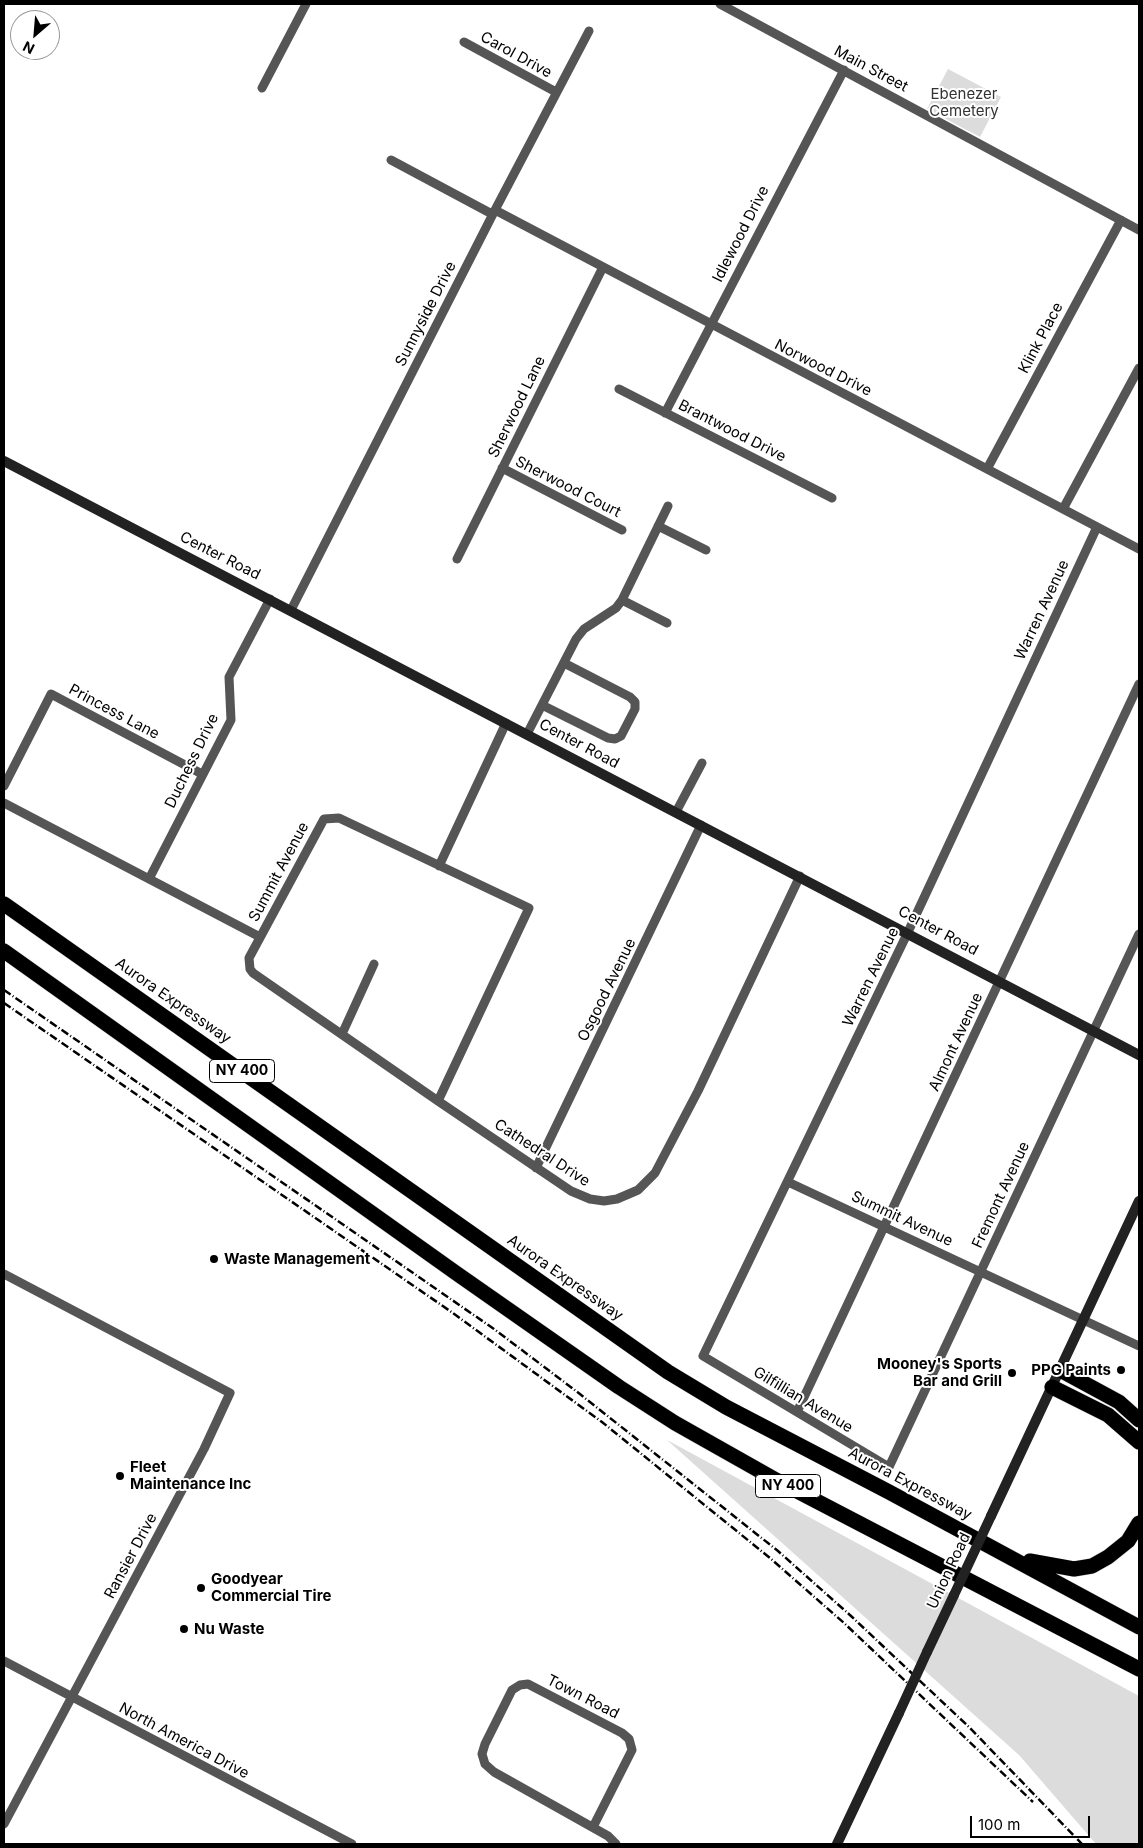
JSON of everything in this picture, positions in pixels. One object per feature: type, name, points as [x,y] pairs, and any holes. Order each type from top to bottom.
[{"type":"highway","name":"Aurora Expressway","points":[[4,904],[668,1372],[726,1407],[1139,1627]]},
{"type":"highway","name":"NY 400","points":[[4,951],[456,1273],[619,1387],[675,1423],[776,1480],[1139,1669]]},
{"type":"highway","points":[[1060,1370],[1119,1402],[1139,1420]]},
{"type":"highway","points":[[1052,1387],[1108,1415],[1138,1443]]},
{"type":"highway","points":[[1010,1557],[1074,1569],[1092,1566],[1108,1557],[1128,1541],[1139,1523]]},
{"type":"main road","name":"Center Road","points":[[4,461],[908,932],[1139,1055]]},
{"type":"main road","name":"Union Road","points":[[837,1844],[1139,1201]]},
{"type":"street","points":[[262,88],[306,4]]},
{"type":"street","name":"Main Street","points":[[720,4],[1139,230]]},
{"type":"street","name":"Sunnyside Drive","points":[[291,610],[493,212],[589,31]]},
{"type":"street","name":"Carol Drive","points":[[464,42],[556,92]]},
{"type":"street","name":"Idlewood Drive","points":[[665,413],[844,70]]},
{"type":"street","name":"Norwood Drive","points":[[391,160],[603,267],[1139,549]]},
{"type":"street","name":"Klink Place","points":[[987,469],[1121,220]]},
{"type":"street","name":"Sherwood Lane","points":[[457,559],[603,267]]},
{"type":"street","points":[[1063,509],[1139,368]]},
{"type":"street","name":"Brantwood Drive","points":[[618,389],[832,498]]},
{"type":"street","name":"Sherwood Court","points":[[502,468],[622,530]]},
{"type":"street","points":[[527,734],[584,628],[616,608],[622,600],[668,506]]},
{"type":"street","points":[[658,526],[706,550]]},
{"type":"street","name":"Warren Avenue","points":[[703,1356],[908,932],[1096,527]]},
{"type":"street","name":"Duchess Drive","points":[[148,879],[231,720],[229,677],[270,599]]},
{"type":"street","points":[[622,600],[667,623]]},
{"type":"street","points":[[542,705],[608,738],[615,739],[622,736],[635,709],[635,702],[630,697],[564,663]]},
{"type":"street","name":"Almont Avenue","points":[[797,1412],[1138,690]]},
{"type":"street","name":"Princess Lane","points":[[4,786],[51,694],[202,774]]},
{"type":"street","points":[[439,866],[506,723]]},
{"type":"street","points":[[676,812],[702,763]]},
{"type":"street","name":"Summit Avenue","points":[[4,803],[260,937],[324,819],[339,818],[529,908],[438,1101]]},
{"type":"street","name":"Osgood Avenue","points":[[536,1168],[701,825]]},
{"type":"street","name":"Cathedral Drive","points":[[260,937],[249,958],[250,969],[253,973],[571,1191],[590,1199],[617,1199],[638,1190],[654,1173],[698,1091],[800,876]]},
{"type":"street","name":"Fremont Avenue","points":[[889,1467],[1139,934]]},
{"type":"street","points":[[342,1034],[374,964]]},
{"type":"street","name":"Summit Avenue","points":[[788,1182],[1139,1346]]},
{"type":"street","name":"Ransier Drive","points":[[4,1274],[230,1393],[206,1444],[4,1824]]},
{"type":"street","name":"Gilfillian Avenue","points":[[703,1356],[889,1467]]},
{"type":"street","name":"North America Drive","points":[[4,1661],[352,1844]]},
{"type":"street","name":"Town Road","points":[[593,1827],[632,1750],[629,1739],[622,1733],[528,1684],[520,1685],[512,1690],[485,1744],[482,1754],[485,1764],[494,1772],[593,1827],[616,1844]]},
{"type":"green space","name":"Ebenezer Cemetery","points":[[948,69],[1001,97],[980,137],[927,109]]},
{"type":"green space","points":[[667,1440],[1139,1696],[1139,1844],[1096,1844],[1019,1755]]},
{"type":"railway","points":[[4,990],[494,1329],[576,1391],[778,1551],[851,1616],[969,1727],[1082,1844]]},
{"type":"railway","points":[[4,1003],[450,1311],[602,1422],[770,1558],[844,1623],[1033,1802]]},
{"type":"place","name":"Waste Management","points":[[214,1259]]},
{"type":"place","name":"PPG Paints","points":[[1121,1370]]},
{"type":"place","name":"Mooney's Sports Bar and Grill","points":[[1012,1373]]},
{"type":"place","name":"Fleet Maintenance Inc","points":[[120,1476]]},
{"type":"place","name":"Goodyear Commercial Tire","points":[[201,1588]]},
{"type":"place","name":"Nu Waste","points":[[184,1629]]}]
